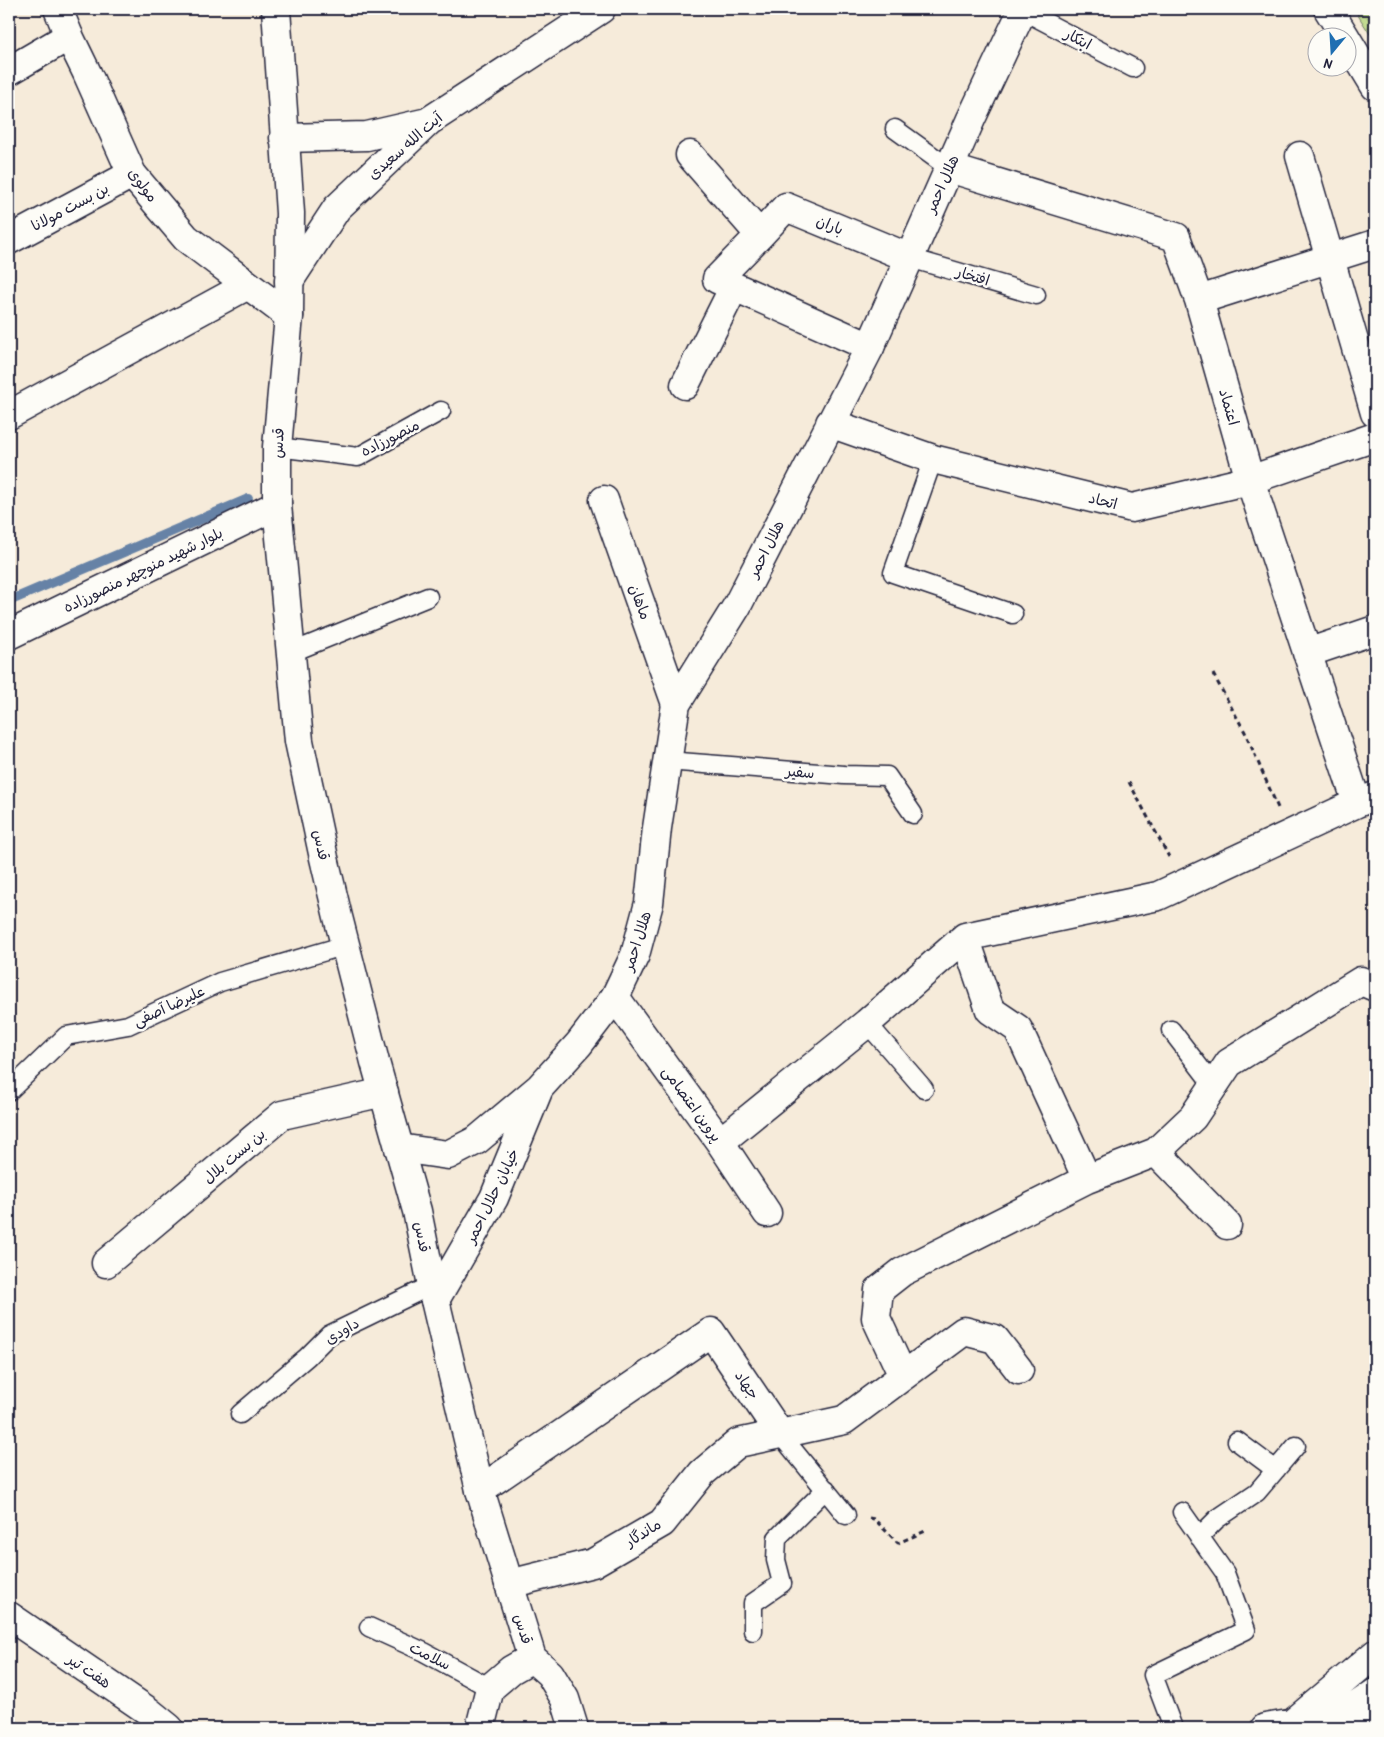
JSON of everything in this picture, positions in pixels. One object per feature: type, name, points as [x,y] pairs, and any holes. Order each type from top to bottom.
[{"type":"street","name":"مولوی","points":[[58,9],[68,36],[87,73],[132,174],[186,238],[289,316]]},
{"type":"street","name":"قدس","points":[[276,9],[290,213],[289,316],[277,447],[277,505],[299,741],[324,858],[384,1092],[417,1210],[480,1490],[532,1658]]},
{"type":"street","name":"آیت الله سعیدی","points":[[289,281],[337,208],[429,121],[601,9]]},
{"type":"street","name":"هلال احمر","points":[[540,1087],[616,997],[636,954],[649,903],[657,828],[676,704],[736,606],[870,347],[949,168],[1023,9]]},
{"type":"street","points":[[1328,9],[1340,28]]},
{"type":"street","points":[[9,71],[68,36]]},
{"type":"street","points":[[1356,55],[1375,86]]},
{"type":"street","points":[[284,138],[367,136],[429,121]]},
{"type":"street","points":[[690,155],[760,235],[716,279],[870,347]]},
{"type":"street","points":[[1300,156],[1375,413]]},
{"type":"street","name":"اعتماد","points":[[949,168],[1176,236],[1199,300],[1250,480],[1307,653],[1366,800]]},
{"type":"street","name":"بن بست مولانا","points":[[9,240],[132,174]]},
{"type":"street","name":"باران","points":[[760,235],[786,207],[910,258]]},
{"type":"street","points":[[1199,300],[1375,244]]},
{"type":"street","points":[[9,414],[248,285]]},
{"type":"street","points":[[685,385],[734,287]]},
{"type":"street","name":"اتحاد","points":[[830,423],[933,459],[1132,508],[1250,480],[1375,438]]},
{"type":"street","name":"ماهان","points":[[604,500],[676,704]]},
{"type":"street","name":"بلوار شهید منوچهر منصورزاده","points":[[9,635],[277,505]]},
{"type":"street","points":[[1307,653],[1375,630]]},
{"type":"street","points":[[720,1142],[867,1023],[965,937],[1158,896],[1366,800]]},
{"type":"street","points":[[965,937],[990,1010],[1018,1029],[1087,1179]]},
{"type":"street","points":[[904,1376],[876,1318],[878,1290],[902,1272],[1087,1179],[1156,1152],[1193,1117],[1229,1063],[1361,980],[1375,987]]},
{"type":"street","name":"پروین اعتصامی","points":[[616,997],[720,1142],[766,1213]]},
{"type":"street","points":[[399,1148],[448,1155],[477,1140],[540,1087]]},
{"type":"street","name":"خیابان حلال احمر","points":[[434,1292],[494,1198],[540,1087]]},
{"type":"street","name":"بن بست بلال","points":[[106,1263],[282,1116],[384,1092]]},
{"type":"street","points":[[1156,1152],[1227,1225]]},
{"type":"street","points":[[780,1434],[844,1420],[964,1331],[995,1339],[1019,1370]]},
{"type":"street","name":"جهاد","points":[[480,1490],[712,1332],[780,1434]]},
{"type":"street","name":"ماندگار","points":[[509,1584],[593,1563],[662,1523],[702,1473],[738,1443],[780,1434]]},
{"type":"street","name":"هفت تیر","points":[[9,1616],[148,1711],[169,1728]]},
{"type":"street","points":[[1292,1723],[1375,1654]]},
{"type":"street","points":[[480,1728],[490,1688],[510,1670],[532,1658],[550,1674],[564,1699],[574,1728]]},
{"type":"street","points":[[1265,1728],[1292,1723],[1352,1722],[1375,1693]]},
{"type":"lane","name":"ابتکار","points":[[1023,9],[1133,68]]},
{"type":"lane","points":[[895,128],[949,168]]},
{"type":"lane","name":"افتخار","points":[[910,258],[1036,295]]},
{"type":"lane","name":"منصورزاده","points":[[277,447],[358,457],[441,411]]},
{"type":"lane","points":[[933,459],[893,573],[1013,614]]},
{"type":"lane","points":[[290,653],[428,597]]},
{"type":"lane","name":"سفیر","points":[[667,760],[844,775],[887,776],[913,814]]},
{"type":"lane","name":"علیرضا آصفی","points":[[9,1091],[66,1036],[128,1025],[220,982],[346,945]]},
{"type":"lane","points":[[867,1023],[924,1089]]},
{"type":"lane","points":[[1171,1030],[1214,1086]]},
{"type":"lane","name":"داودی","points":[[240,1414],[329,1336],[434,1292]]},
{"type":"lane","points":[[780,1434],[846,1515]]},
{"type":"lane","points":[[1237,1441],[1276,1470]]},
{"type":"lane","points":[[1199,1536],[1217,1518],[1257,1492],[1296,1446]]},
{"type":"lane","points":[[754,1631],[753,1603],[782,1583],[776,1560],[777,1538],[826,1489]]},
{"type":"lane","points":[[1173,1728],[1153,1675],[1246,1630],[1225,1573],[1182,1512]]},
{"type":"lane","name":"سلامت","points":[[369,1627],[424,1652],[490,1688]]},
{"type":"lane","points":[[1352,1722],[1375,1706]]},
{"type":"path","points":[[1213,674],[1245,732],[1290,834]]},
{"type":"path","points":[[1129,782],[1184,884]]},
{"type":"path","points":[[846,1515],[874,1519],[898,1543],[928,1530]]},
{"type":"green space","points":[[1354,9],[1375,9],[1375,42]]},
{"type":"waterway","points":[[9,601],[248,499]]}]
